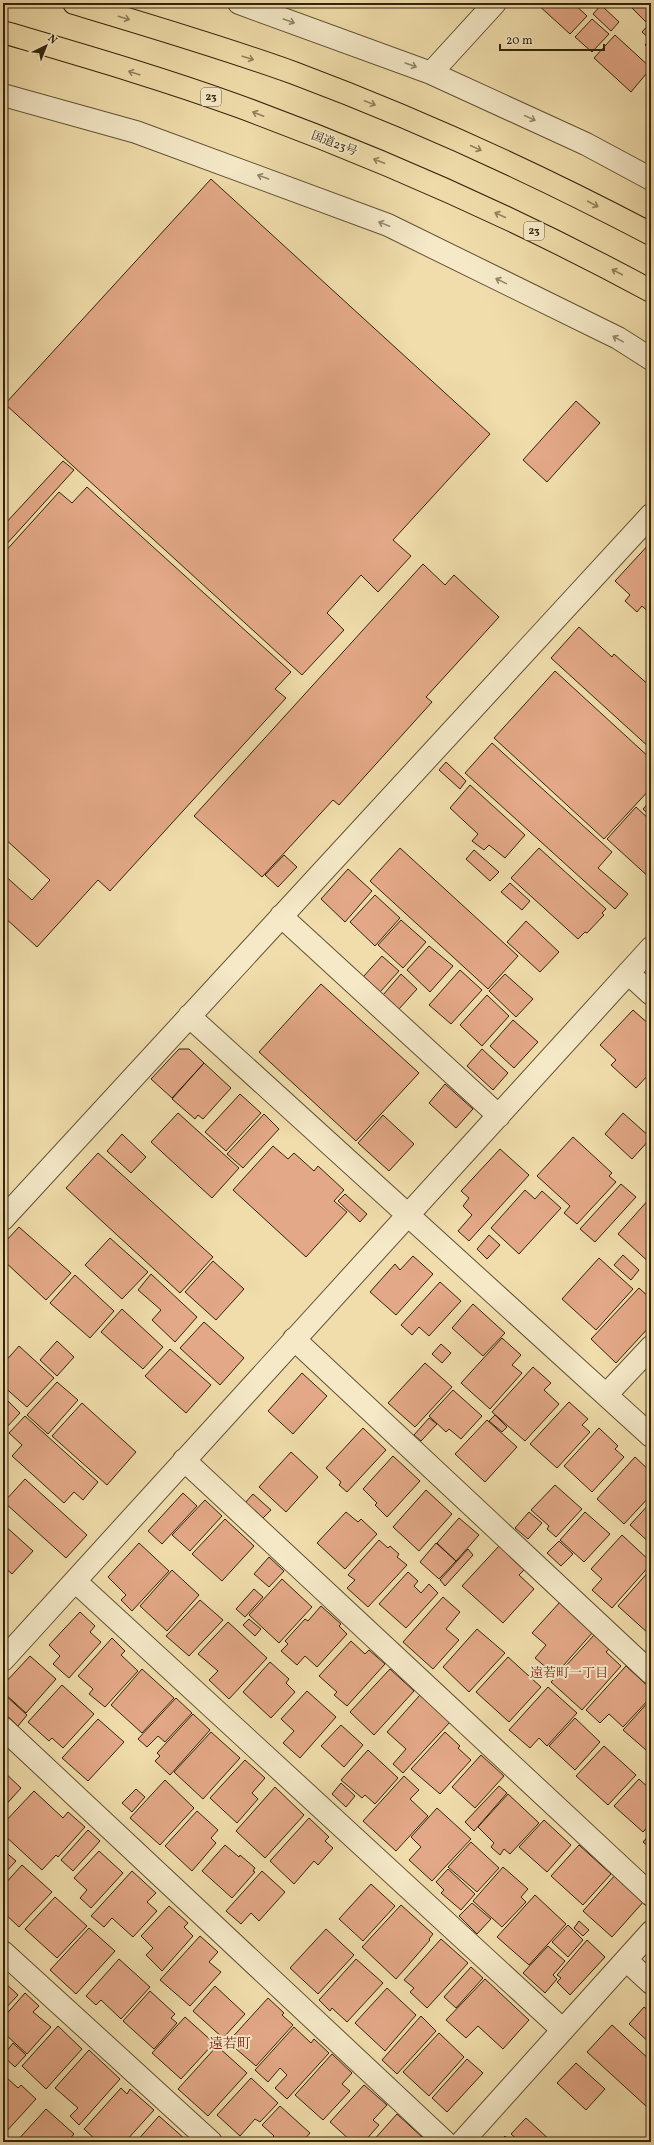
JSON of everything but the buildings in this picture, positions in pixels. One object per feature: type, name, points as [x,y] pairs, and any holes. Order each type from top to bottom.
[{"type":"highway","points":[[74,3],[294,73],[441,131],[578,196],[651,234]]},
{"type":"highway","name":"国道23号","points":[[3,32],[237,106],[415,175],[578,252],[651,291]]},
{"type":"street","points":[[239,3],[431,73],[586,144],[651,179]]},
{"type":"street","points":[[431,73],[495,3]]},
{"type":"street","points":[[3,95],[136,132],[388,225],[611,335],[651,359]]},
{"type":"street","points":[[3,1219],[651,515]]},
{"type":"street","points":[[281,916],[499,1116]]},
{"type":"street","points":[[3,1660],[651,948]]},
{"type":"street","points":[[628,972],[651,994]]},
{"type":"street","points":[[189,1016],[651,1436]]},
{"type":"street","points":[[294,1339],[651,1673]]},
{"type":"street","points":[[606,1395],[651,1347]]},
{"type":"street","points":[[184,1460],[651,1895]]},
{"type":"street","points":[[75,1581],[563,2030]]},
{"type":"street","points":[[3,1728],[445,2142]]},
{"type":"street","points":[[462,2142],[651,1932]]},
{"type":"street","points":[[3,1952],[211,2142]]},
{"type":"street","points":[[626,1960],[651,1983]]},
{"type":"district","name":"遠若町一丁目","points":[[569,1674]]},
{"type":"district","name":"遠若町","points":[[230,2044]]}]
